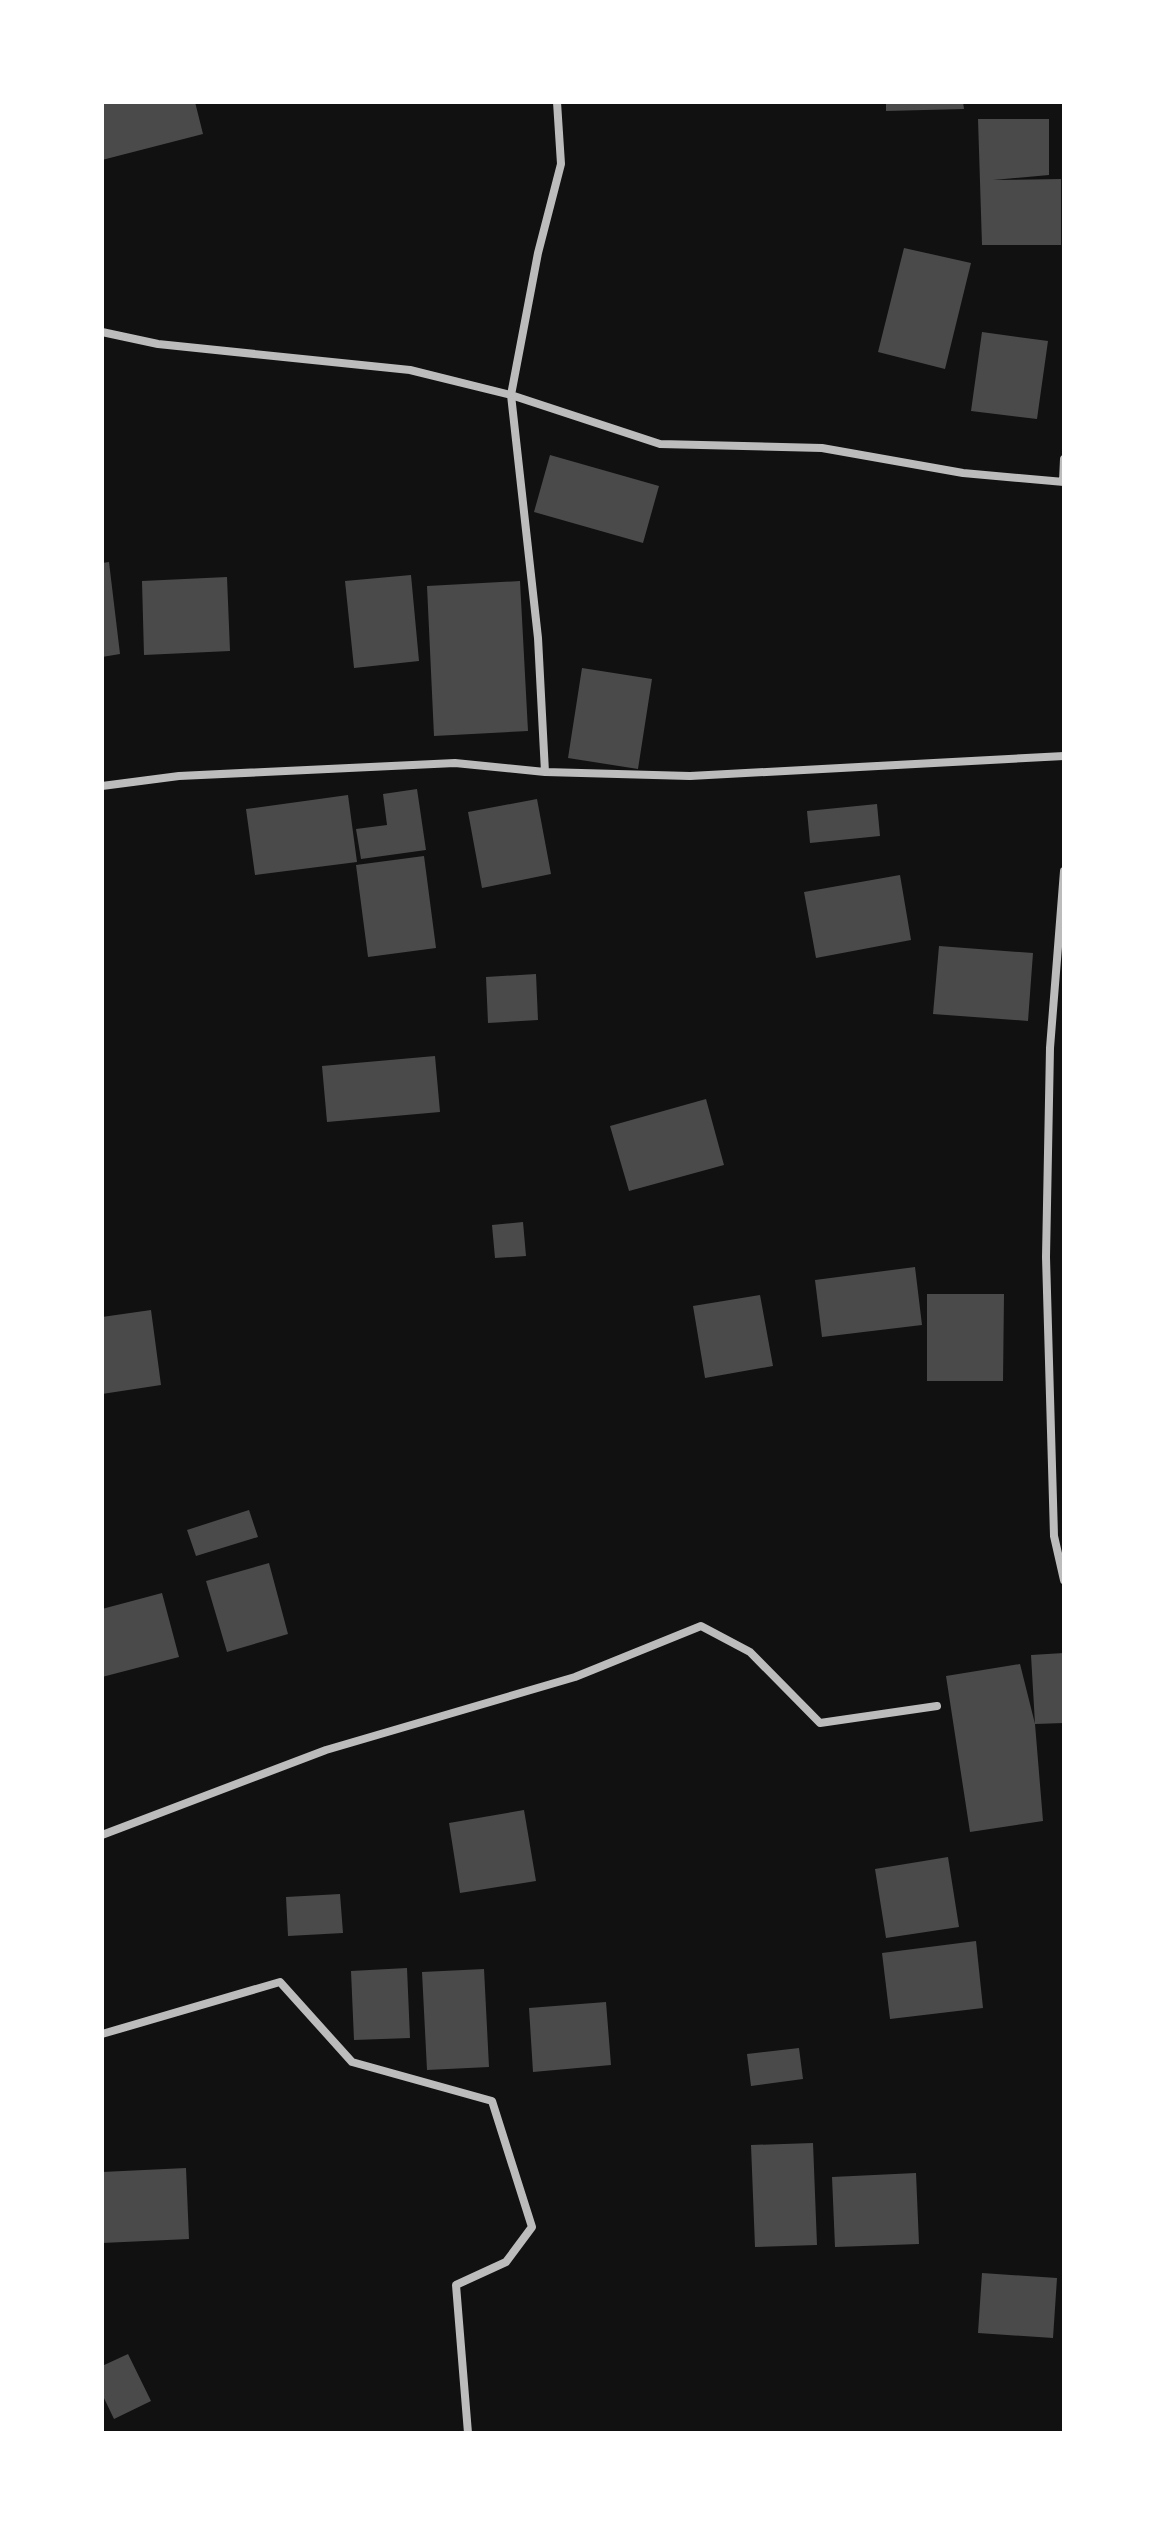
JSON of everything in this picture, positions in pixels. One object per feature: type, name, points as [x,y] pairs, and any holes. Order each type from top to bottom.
[{"type":"street","points":[[545,772],[538,638],[511,395],[538,253],[561,164],[557,102]]},
{"type":"street","points":[[102,332],[158,344],[410,370],[511,395],[660,444],[822,448],[963,473],[1064,482],[1064,459]]},
{"type":"street","points":[[102,786],[179,776],[455,763],[545,772],[690,776],[1064,756]]},
{"type":"street","points":[[1064,871],[1050,1048],[1046,1257],[1054,1536],[1064,1580]]},
{"type":"street","points":[[102,1835],[326,1750],[575,1677],[701,1626],[750,1652],[820,1723],[937,1706]]},
{"type":"street","points":[[102,2034],[280,1982],[352,2062],[492,2101],[532,2227],[506,2262],[456,2285],[468,2433]]},
{"type":"building","points":[[102,102],[195,102],[203,134],[102,160]]},
{"type":"building","points":[[886,102],[963,102],[964,109],[886,111]]},
{"type":"building","points":[[978,119],[1049,119],[1049,175],[993,180],[1061,179],[1061,245],[982,245]]},
{"type":"building","points":[[904,248],[971,263],[945,369],[878,352]]},
{"type":"building","points":[[982,332],[1048,341],[1037,419],[971,411]]},
{"type":"building","points":[[550,455],[659,486],[643,543],[534,512]]},
{"type":"building","points":[[109,562],[120,654],[102,657],[102,563]]},
{"type":"building","points":[[411,575],[419,661],[354,668],[345,581]]},
{"type":"building","points":[[227,577],[230,651],[144,655],[142,581]]},
{"type":"building","points":[[520,581],[528,731],[434,736],[427,586]]},
{"type":"building","points":[[582,668],[652,679],[638,769],[568,758]]},
{"type":"building","points":[[417,789],[426,850],[361,859],[356,829],[387,825],[383,794]]},
{"type":"building","points":[[348,795],[357,862],[255,875],[246,809]]},
{"type":"building","points":[[537,799],[551,874],[482,888],[468,812]]},
{"type":"building","points":[[877,804],[880,836],[810,843],[807,811]]},
{"type":"building","points":[[424,856],[436,948],[368,957],[356,865]]},
{"type":"building","points":[[900,875],[911,940],[816,958],[804,892]]},
{"type":"building","points":[[939,946],[1033,953],[1028,1021],[933,1014]]},
{"type":"building","points":[[536,974],[538,1020],[488,1023],[486,977]]},
{"type":"building","points":[[435,1056],[440,1112],[327,1122],[322,1066]]},
{"type":"building","points":[[706,1099],[724,1165],[629,1191],[610,1126]]},
{"type":"building","points":[[523,1222],[526,1256],[495,1258],[492,1225]]},
{"type":"building","points":[[915,1267],[922,1325],[822,1337],[815,1280]]},
{"type":"building","points":[[927,1294],[1004,1294],[1003,1381],[927,1381]]},
{"type":"building","points":[[760,1295],[773,1366],[705,1378],[693,1306]]},
{"type":"building","points":[[151,1310],[161,1385],[102,1394],[102,1317]]},
{"type":"building","points":[[249,1510],[258,1537],[196,1556],[187,1530]]},
{"type":"building","points":[[269,1563],[288,1634],[227,1652],[206,1581]]},
{"type":"building","points":[[162,1593],[179,1657],[102,1677],[102,1609]]},
{"type":"building","points":[[1064,1653],[1064,1723],[1035,1724],[1031,1655]]},
{"type":"building","points":[[1020,1664],[1035,1724],[1043,1821],[970,1832],[946,1676]]},
{"type":"building","points":[[524,1810],[536,1881],[460,1893],[449,1823]]},
{"type":"building","points":[[948,1857],[959,1927],[886,1938],[875,1869]]},
{"type":"building","points":[[340,1894],[343,1933],[288,1936],[286,1897]]},
{"type":"building","points":[[976,1941],[983,2008],[890,2019],[882,1953]]},
{"type":"building","points":[[407,1968],[410,2038],[354,2040],[351,1971]]},
{"type":"building","points":[[484,1969],[489,2067],[427,2070],[422,1972]]},
{"type":"building","points":[[606,2002],[611,2065],[533,2072],[529,2008]]},
{"type":"building","points":[[799,2048],[803,2079],[751,2086],[747,2054]]},
{"type":"building","points":[[813,2143],[817,2245],[755,2247],[751,2145]]},
{"type":"building","points":[[186,2168],[189,2239],[102,2243],[102,2172]]},
{"type":"building","points":[[916,2173],[919,2244],[835,2247],[832,2177]]},
{"type":"building","points":[[982,2273],[1057,2278],[1053,2338],[978,2333]]},
{"type":"building","points":[[128,2354],[151,2401],[114,2419],[102,2394],[102,2366]]}]
